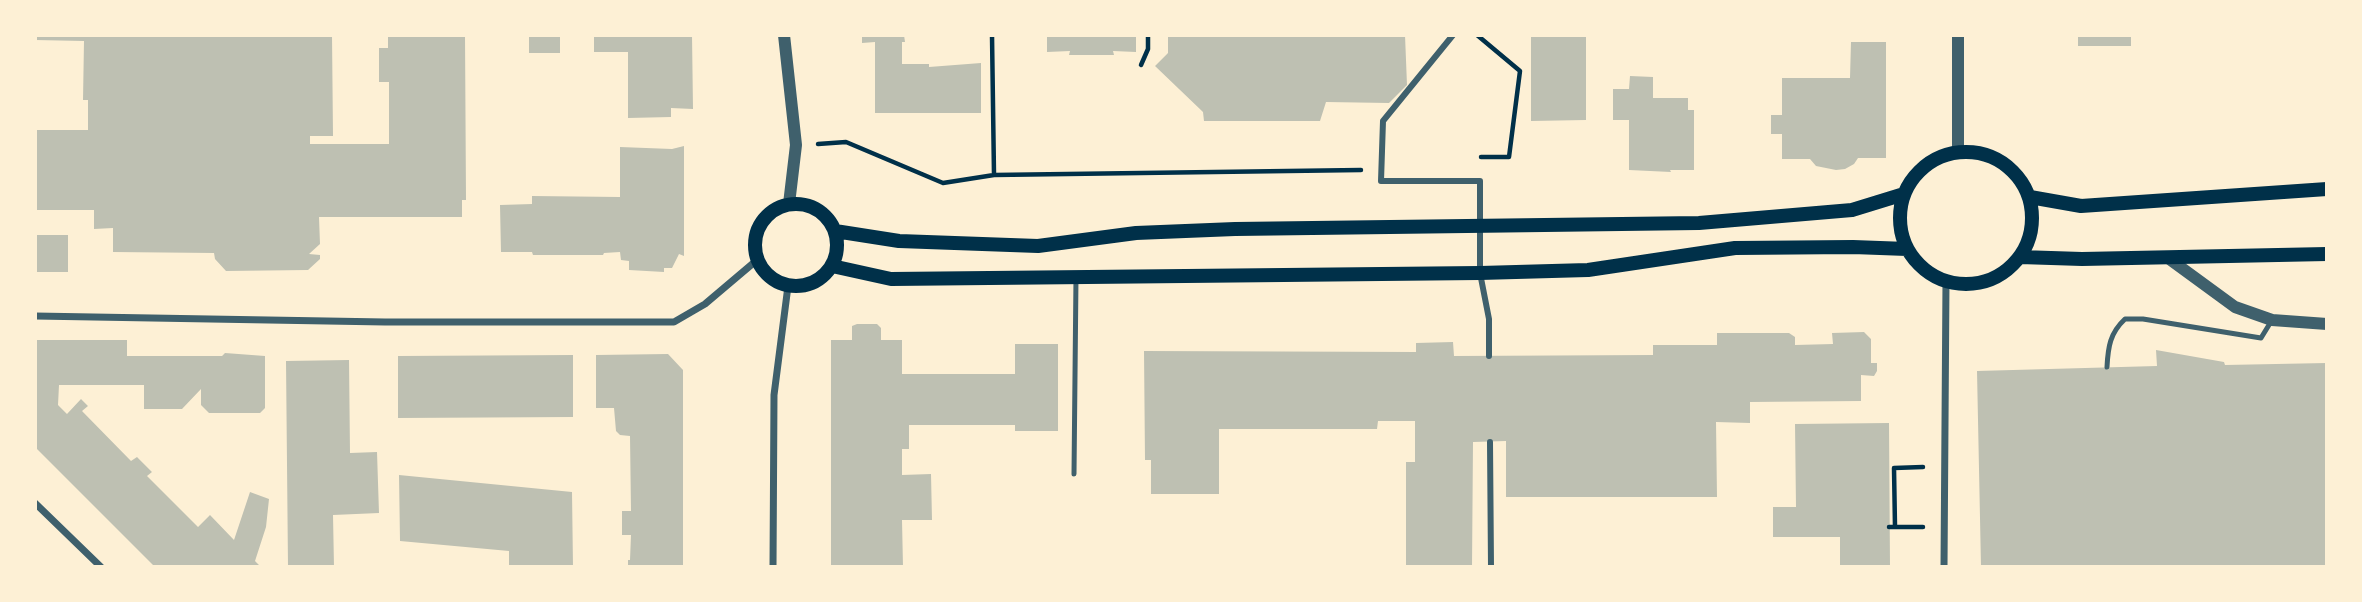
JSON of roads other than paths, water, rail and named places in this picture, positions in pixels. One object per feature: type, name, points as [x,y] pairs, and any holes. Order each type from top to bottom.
[{"type":"main road","points":[[1980,152],[2004,162],[2019,177],[2030,197],[2033,214],[2031,235],[2020,257],[2010,268],[1989,281],[1969,284],[1946,281],[1920,266],[1908,249],[1900,229],[1900,210],[1904,194],[1914,175],[1929,162],[1958,153],[1980,152]]},
{"type":"main road","points":[[2030,197],[2081,206],[2327,189]]},
{"type":"main road","points":[[835,231],[899,241],[1038,246],[1136,233],[1235,229],[1699,223],[1852,210],[1904,194]]},
{"type":"main road","points":[[789,204],[808,206],[824,215],[835,231],[837,248],[832,266],[821,278],[805,285],[788,286],[769,277],[757,260],[755,236],[767,215],[789,204]]},
{"type":"main road","points":[[832,266],[891,279],[1480,273],[1588,270],[1735,248],[1908,249]]},
{"type":"main road","points":[[2020,257],[2168,258],[2327,254]]},
{"type":"street","points":[[784,35],[796,145],[789,204]]},
{"type":"street","points":[[1453,35],[1383,121],[1381,181],[1480,181],[1480,273],[1489,319],[1489,356]]},
{"type":"street","points":[[1958,35],[1958,153]]},
{"type":"street","points":[[2168,258],[2235,307],[2272,320],[2327,324]]},
{"type":"street","points":[[35,316],[385,322],[674,322],[705,304],[757,260]]},
{"type":"street","points":[[1944,567],[1946,281]]},
{"type":"street","points":[[773,567],[774,395],[788,286]]},
{"type":"street","points":[[1490,442],[1491,567]]},
{"type":"street","points":[[35,503],[101,567]]},
{"type":"lane","points":[[1074,474],[1076,278]]},
{"type":"lane","points":[[2107,367],[2108,346],[2115,328],[2125,319],[2143,319],[2261,338],[2272,320]]}]
